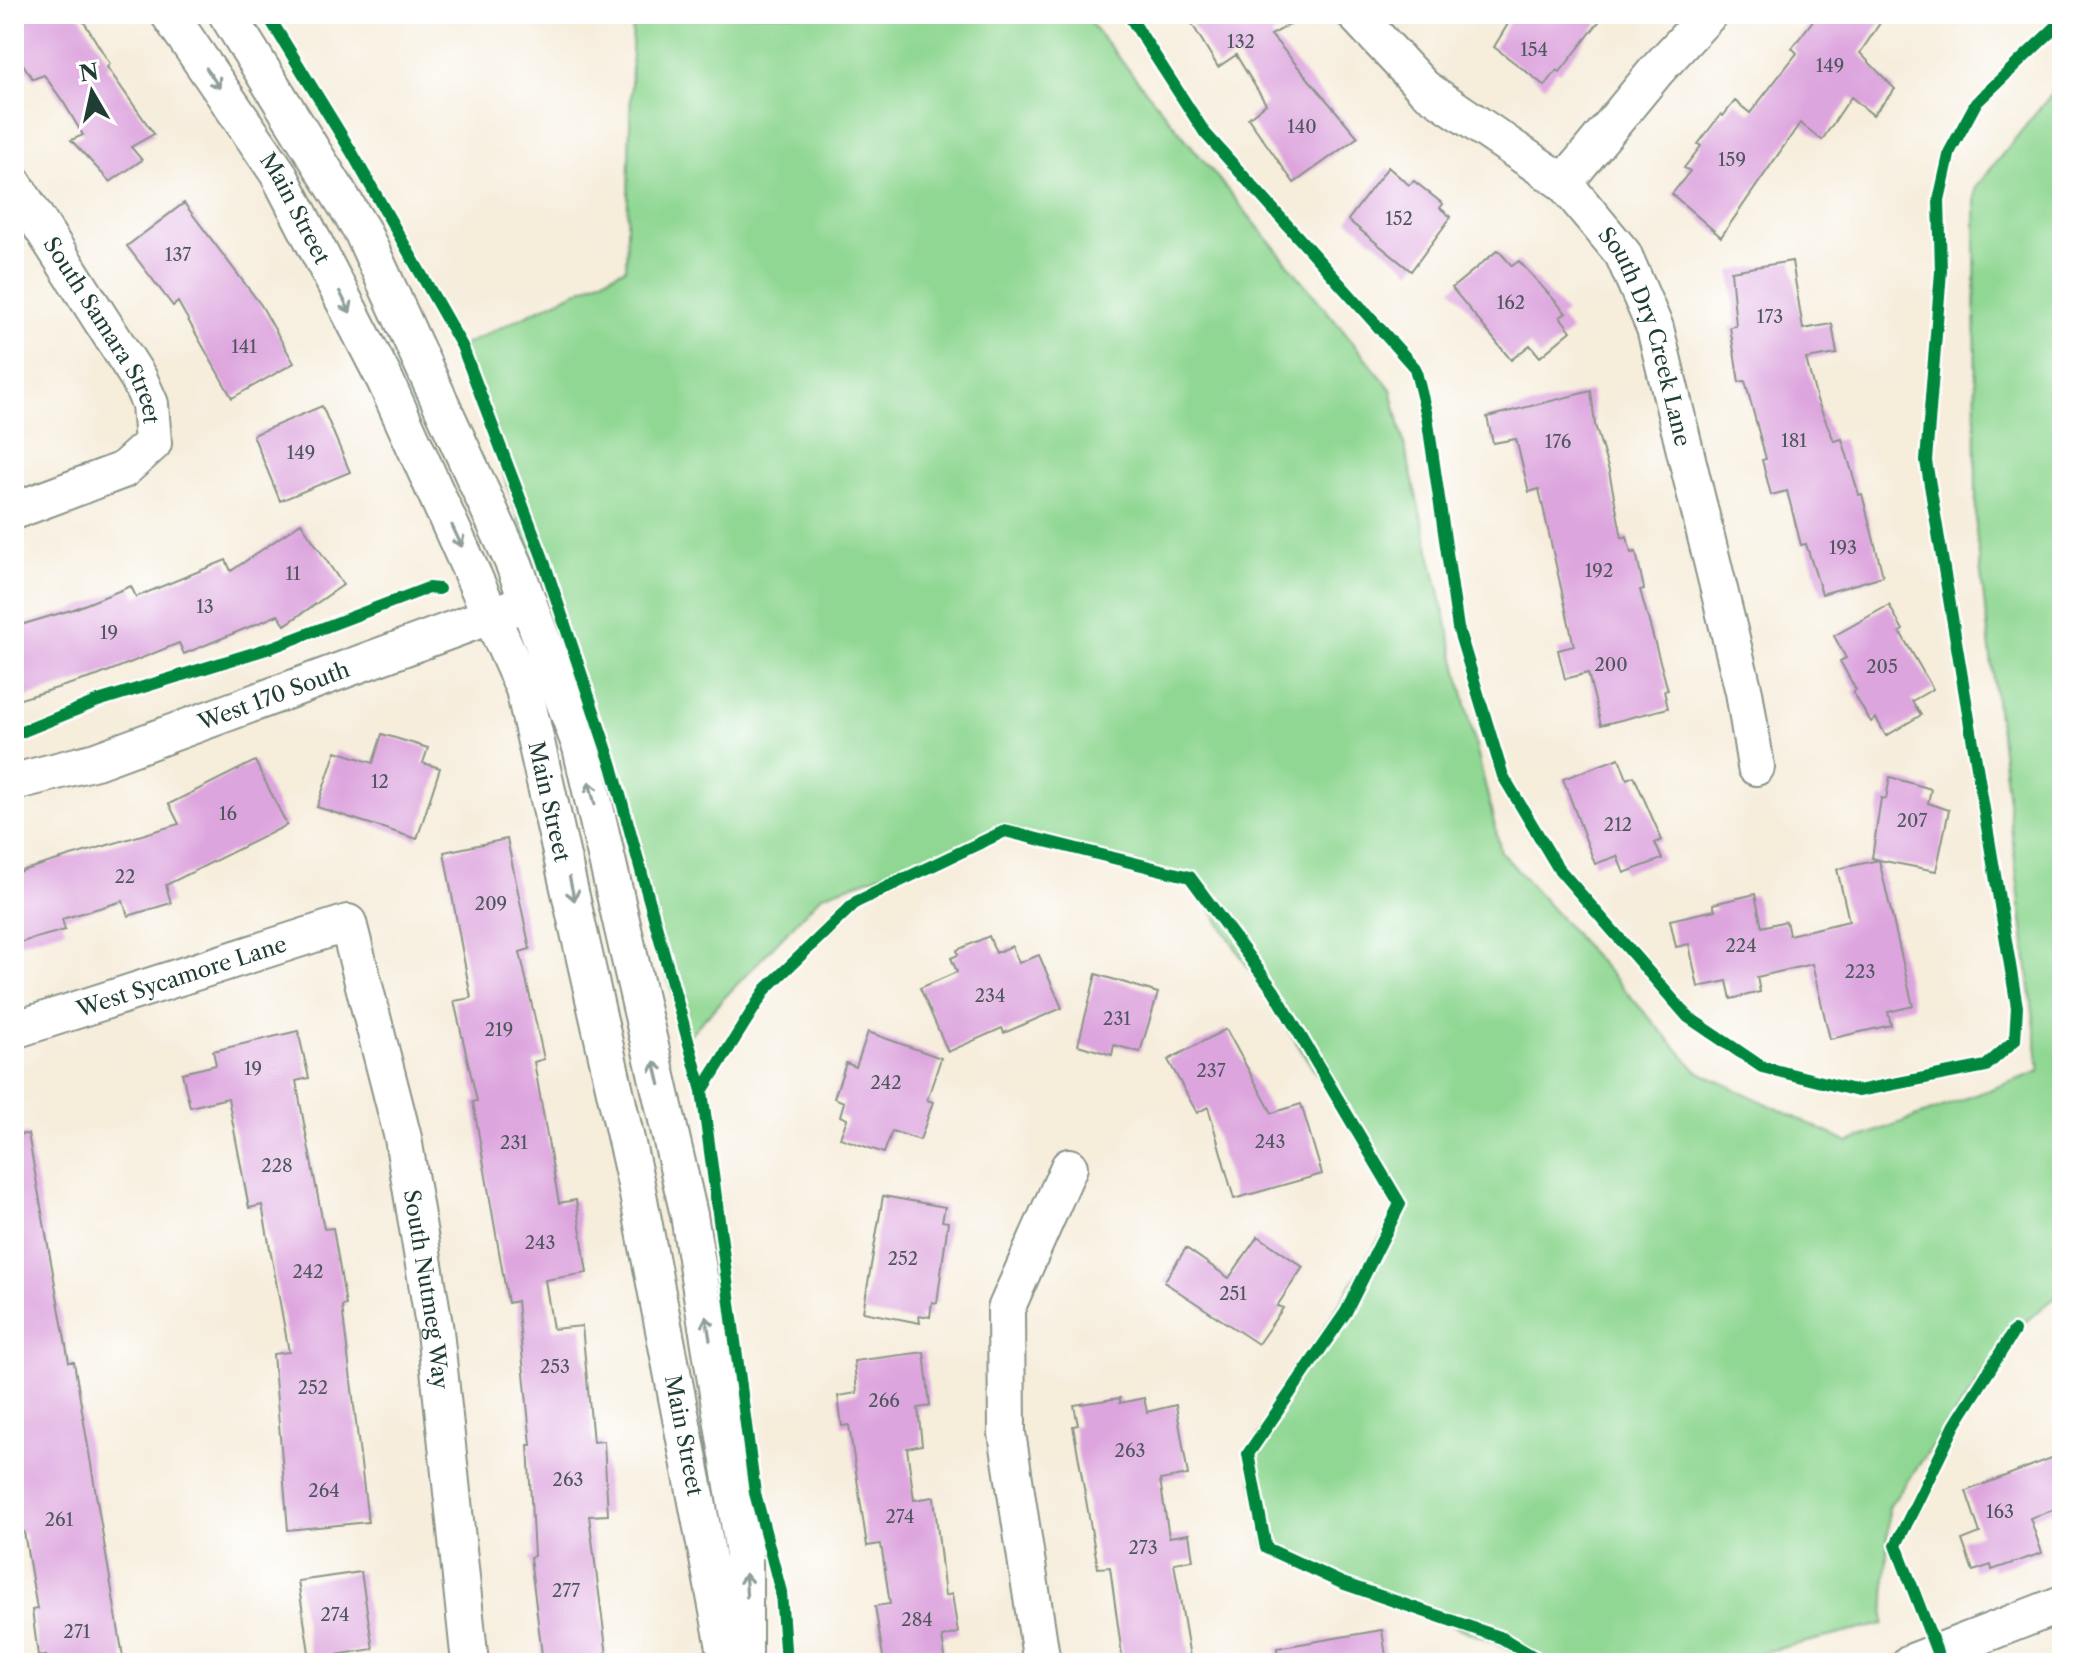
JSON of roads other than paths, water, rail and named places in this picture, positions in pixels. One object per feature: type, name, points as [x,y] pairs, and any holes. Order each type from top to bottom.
[{"type":"street","name":"Main Street","points":[[169,14],[278,173],[385,380],[524,689],[555,812],[636,1184],[728,1663]]},
{"type":"street","name":"Main Street","points":[[227,14],[362,231],[530,601],[581,747],[689,1215],[744,1553],[744,1663]]},
{"type":"street","name":"South Dry Creek Lane","points":[[1355,14],[1424,88],[1564,183],[1623,254],[1655,328],[1744,692],[1756,767]]},
{"type":"street","points":[[1564,183],[1656,71],[1709,14]]},
{"type":"street","name":"South Samara Street","points":[[14,184],[139,379],[150,404],[153,443],[123,470],[14,511]]},
{"type":"street","name":"West 170 South","points":[[14,782],[96,761],[530,601]]},
{"type":"street","name":"West Sycamore Lane","points":[[14,1030],[348,923]]},
{"type":"street","name":"South Nutmeg Way","points":[[348,923],[403,1138],[435,1331],[470,1663]]},
{"type":"street","points":[[1042,1663],[1007,1433],[1006,1309],[1069,1167]]},
{"type":"street","points":[[1910,1663],[2062,1604]]}]
